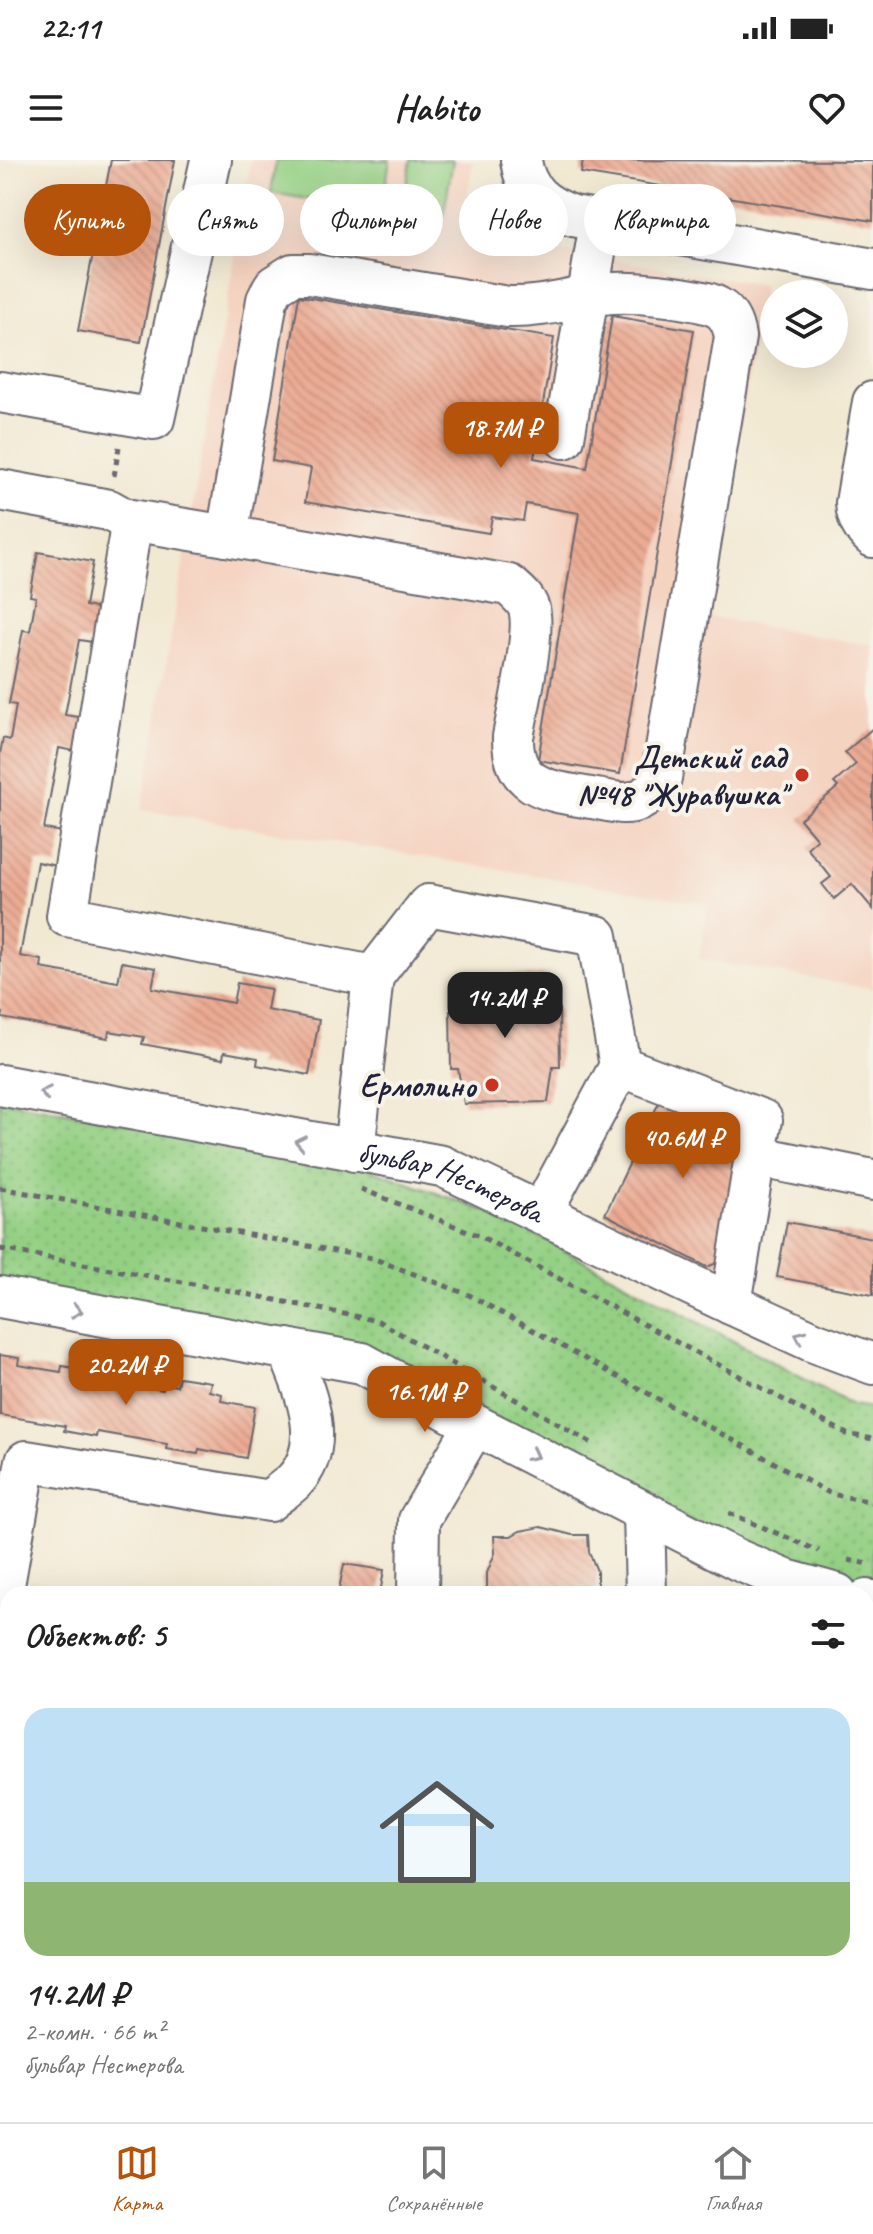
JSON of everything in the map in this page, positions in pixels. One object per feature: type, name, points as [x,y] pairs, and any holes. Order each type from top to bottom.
[{"type":"street","points":[[0,392],[154,419],[211,160]]},
{"type":"street","points":[[521,160],[525,180],[549,208],[584,218]]},
{"type":"street","points":[[736,246],[873,269]]},
{"type":"street","points":[[564,438],[595,256]]},
{"type":"street","points":[[0,490],[227,536],[509,585],[522,595],[529,608],[531,627],[513,737],[515,760],[529,781],[542,789],[625,803],[649,794],[661,778],[735,337],[729,316],[708,303],[644,292],[588,296],[547,306],[508,307],[309,274],[293,274],[283,278],[274,286],[267,300],[227,536]]},
{"type":"street","points":[[873,402],[856,503],[857,516],[863,528],[873,537]]},
{"type":"street","points":[[117,514],[130,532],[67,916],[373,976]]},
{"type":"street","points":[[352,1169],[373,976],[428,905],[597,936],[620,1066],[541,1213]]},
{"type":"street","points":[[620,1066],[762,1120],[731,1304]]},
{"type":"street","name":"бульвар Нестерова","points":[[0,1085],[352,1169],[442,1166],[731,1304],[814,1342],[873,1364]]},
{"type":"street","points":[[755,1156],[873,1180]]},
{"type":"street","points":[[0,1297],[362,1363],[644,1513],[738,1560],[808,1586]]},
{"type":"street","points":[[4,1586],[26,1461],[269,1501],[296,1479],[313,1445],[306,1396],[288,1349]]},
{"type":"street","points":[[418,1586],[419,1520],[475,1425]]},
{"type":"street","points":[[644,1513],[646,1586]]},
{"type":"path","points":[[117,514],[125,414]]},
{"type":"path","points":[[352,1169],[365,1190],[480,1236],[847,1434],[873,1439]]},
{"type":"path","points":[[0,1188],[372,1258],[469,1295],[831,1494],[873,1502]]},
{"type":"shaded area","points":[[251,160],[473,160],[469,184],[459,184],[459,256],[568,256],[568,252],[760,284],[760,309],[708,617],[873,646],[873,989],[699,959],[709,904],[142,810],[235,256],[284,256],[284,184],[247,184]]},
{"type":"shaded area","points":[[30,1580],[61,1586],[29,1586]]},
{"type":"green space","points":[[276,160],[390,160],[386,184],[300,184],[300,198],[284,195],[284,184],[272,184]]},
{"type":"green space","points":[[411,160],[453,160],[443,218],[443,184],[407,184]]},
{"type":"green space","points":[[0,1100],[359,1165],[505,1218],[852,1405],[873,1408],[873,1586],[856,1586],[762,1559],[359,1345],[0,1281]]},
{"type":"building","points":[[111,160],[175,160],[171,184],[167,184],[167,203],[141,342],[78,331],[92,256],[151,256],[151,184],[106,184]]},
{"type":"building","points":[[583,160],[873,161],[873,221],[736,198],[736,184],[648,184],[581,173]]},
{"type":"building","points":[[299,296],[554,338],[534,458],[587,468],[612,316],[694,330],[620,774],[538,760],[579,513],[526,504],[523,521],[492,517],[489,533],[397,518],[305,502],[311,468],[272,461]]},
{"type":"building","points":[[38,552],[93,562],[85,606],[105,610],[99,643],[79,640],[65,715],[85,718],[79,752],[59,748],[44,829],[64,832],[57,866],[37,862],[20,956],[42,960],[41,968],[118,982],[122,962],[156,968],[152,988],[233,1003],[237,983],[271,989],[267,1010],[319,1020],[309,1075],[257,1065],[258,1058],[224,1052],[223,1059],[142,1044],[144,1037],[109,1031],[108,1038],[2,1018],[0,754],[3,738],[10,740],[16,705],[9,704],[23,630],[30,631],[36,597],[30,596]]},
{"type":"building","points":[[873,728],[873,909],[852,884],[834,899],[822,884],[831,877],[807,848],[817,839],[800,819],[838,787],[834,783],[856,764],[845,752]]},
{"type":"building","points":[[546,975],[551,1009],[559,1009],[560,1067],[553,1067],[548,1102],[464,1104],[458,1069],[451,1069],[450,1011],[457,1011],[462,977]]},
{"type":"building","points":[[665,1090],[748,1128],[722,1261],[707,1267],[605,1214]]},
{"type":"building","points":[[787,1222],[873,1238],[873,1295],[777,1277]]},
{"type":"building","points":[[0,1355],[19,1358],[18,1365],[61,1372],[62,1366],[75,1368],[77,1359],[109,1365],[107,1374],[120,1376],[119,1383],[163,1390],[164,1384],[177,1386],[179,1377],[211,1382],[209,1391],[222,1394],[221,1401],[255,1407],[246,1458],[199,1449],[198,1454],[166,1449],[167,1444],[97,1432],[96,1437],[64,1431],[65,1426],[0,1415]]},
{"type":"building","points":[[541,1527],[572,1535],[588,1535],[589,1552],[597,1571],[597,1586],[487,1586],[487,1573],[495,1553],[494,1536],[511,1536]]},
{"type":"building","points":[[344,1564],[384,1570],[381,1586],[340,1586]]},
{"type":"place","name":"Детский сад №48 \"Журавушка\"","points":[[802,775]]},
{"type":"place","name":"Ермолино","points":[[492,1085]]}]
